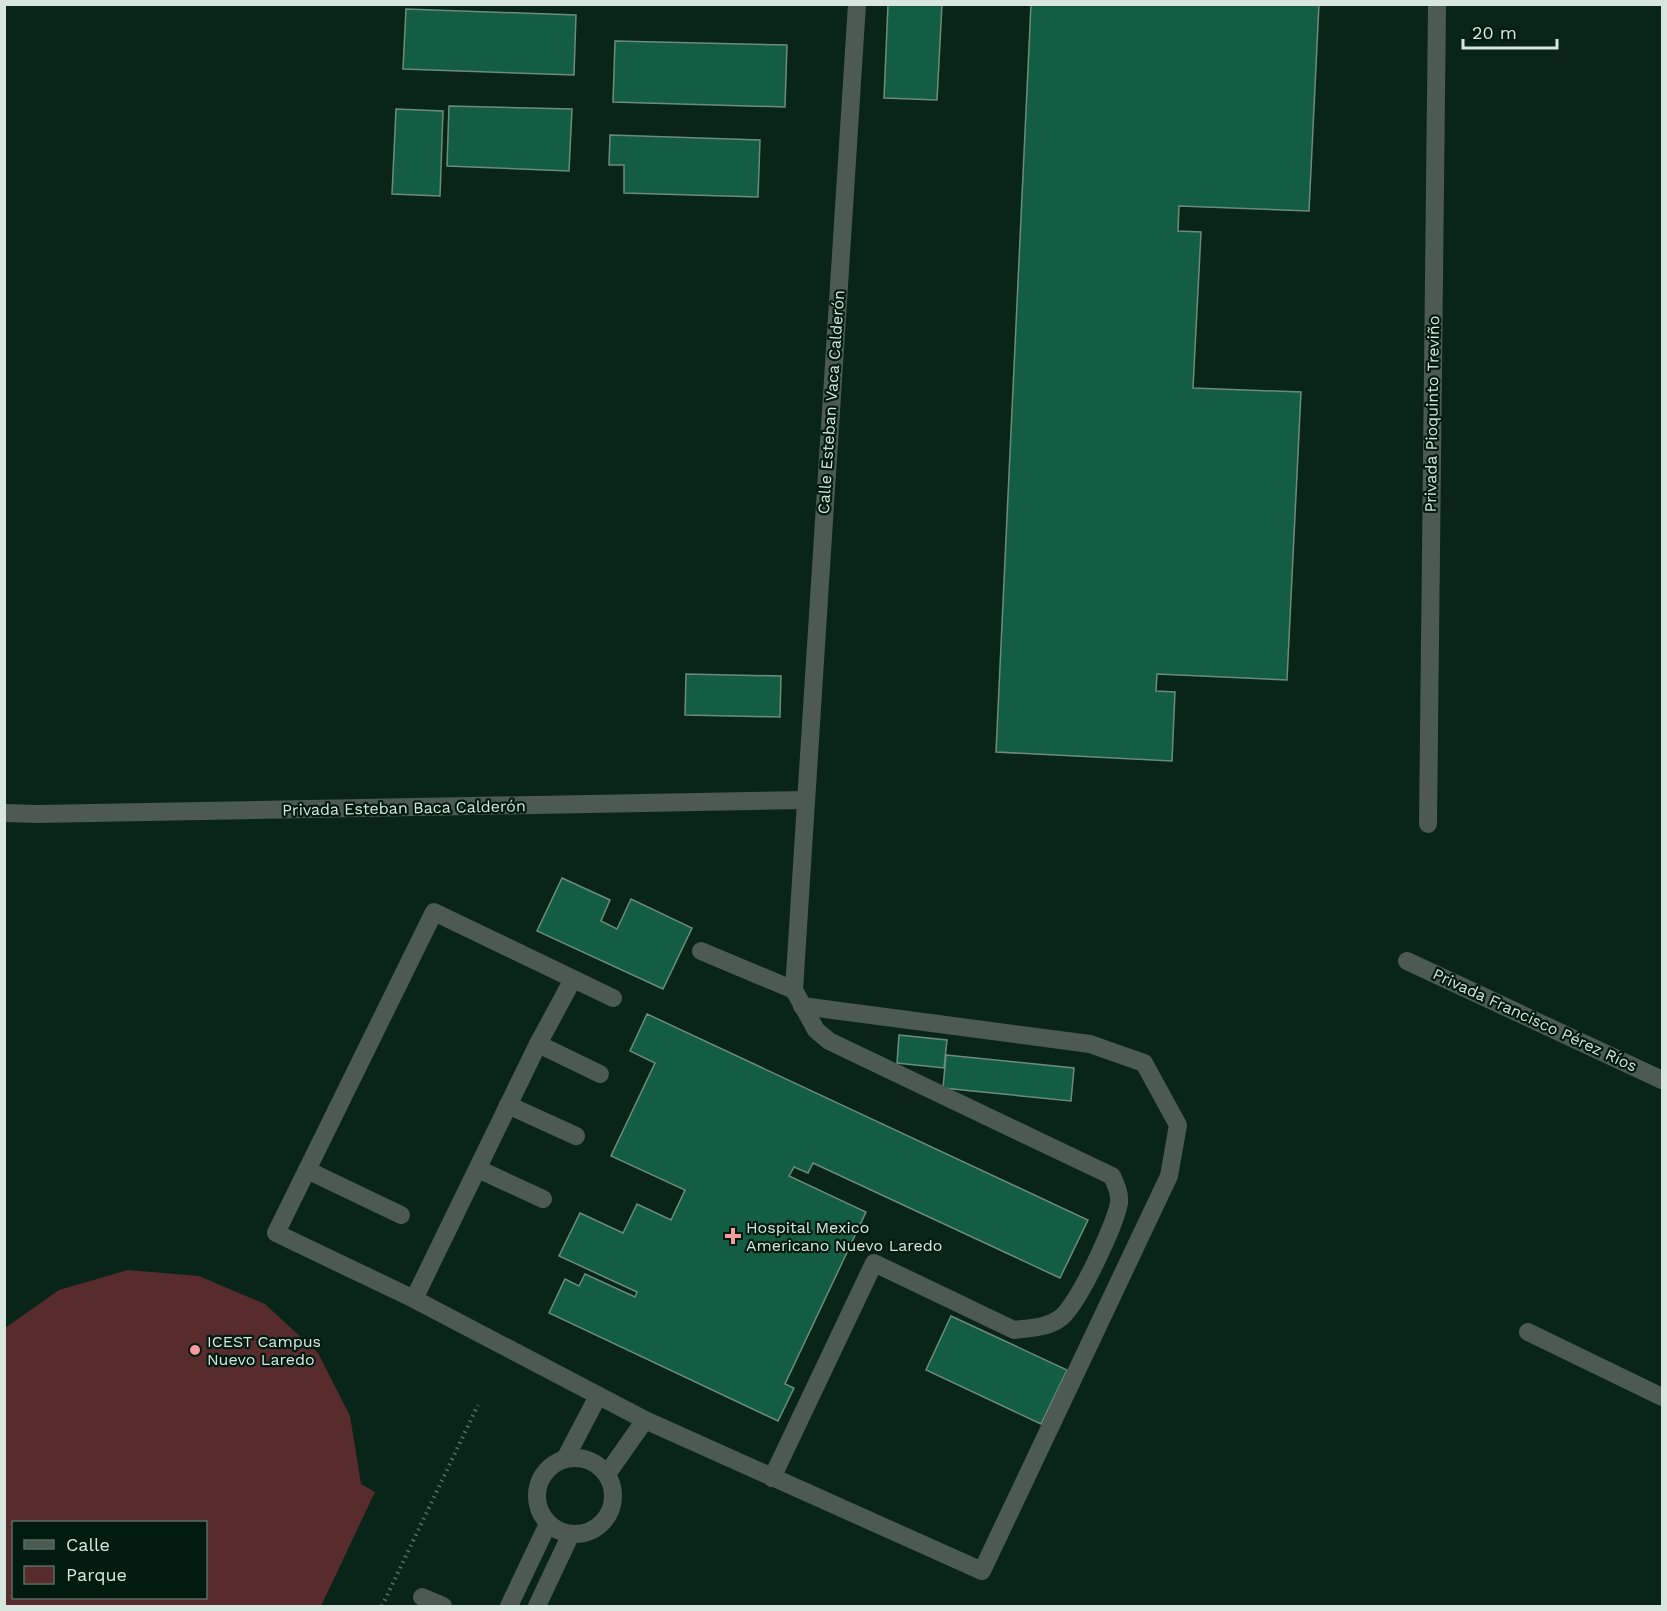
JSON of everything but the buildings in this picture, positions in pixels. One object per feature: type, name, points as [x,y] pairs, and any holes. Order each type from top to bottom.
[{"type":"street","name":"Calle Esteban Vaca Calderón","points":[[798,998],[804,800],[857,4]]},
{"type":"street","name":"Privada Pioquinto Treviño","points":[[1428,824],[1437,4]]},
{"type":"street","name":"Privada Esteban Baca Calderón","points":[[4,813],[804,800]]},
{"type":"street","points":[[613,998],[434,912],[276,1233],[414,1299],[645,1420],[982,1571],[1169,1176],[1178,1125],[1143,1063],[1090,1044],[798,998],[701,951]]},
{"type":"street","name":"Privada Francisco Pérez Ríos","points":[[1407,961],[1662,1080]]},
{"type":"street","points":[[414,1299],[538,1044],[573,979]]},
{"type":"street","points":[[772,1478],[874,1263],[1014,1330],[1037,1328],[1062,1318],[1076,1300],[1109,1230],[1119,1203],[1118,1190],[1112,1176],[829,1041],[816,1030],[798,998]]},
{"type":"street","points":[[538,1044],[600,1074]]},
{"type":"street","points":[[508,1105],[576,1136]]},
{"type":"street","points":[[478,1169],[543,1199]]},
{"type":"street","points":[[307,1170],[401,1215]]},
{"type":"street","points":[[1528,1332],[1662,1397]]},
{"type":"street","points":[[565,1459],[598,1396]]},
{"type":"street","points":[[607,1474],[645,1420]]},
{"type":"street","points":[[565,1459],[586,1459],[598,1464],[607,1474],[613,1486],[614,1499],[611,1511],[604,1522],[583,1534],[558,1531],[548,1524],[539,1508],[537,1490],[541,1478],[549,1468],[565,1459]]},
{"type":"street","points":[[509,1606],[548,1524]]},
{"type":"street","points":[[537,1606],[571,1534]]},
{"type":"street","points":[[422,1596],[443,1606]]},
{"type":"path","points":[[382,1606],[478,1405]]},
{"type":"green space","name":"ICEST Campus Nuevo Laredo","points":[[128,1270],[199,1276],[265,1304],[318,1353],[350,1416],[361,1484],[375,1492],[321,1606],[5,1606],[5,1328],[59,1290]]},
{"type":"place","name":"Hospital Mexico Americano Nuevo Laredo","points":[[733,1236]]},
{"type":"place","name":"ICEST Campus Nuevo Laredo","points":[[195,1350]]}]
